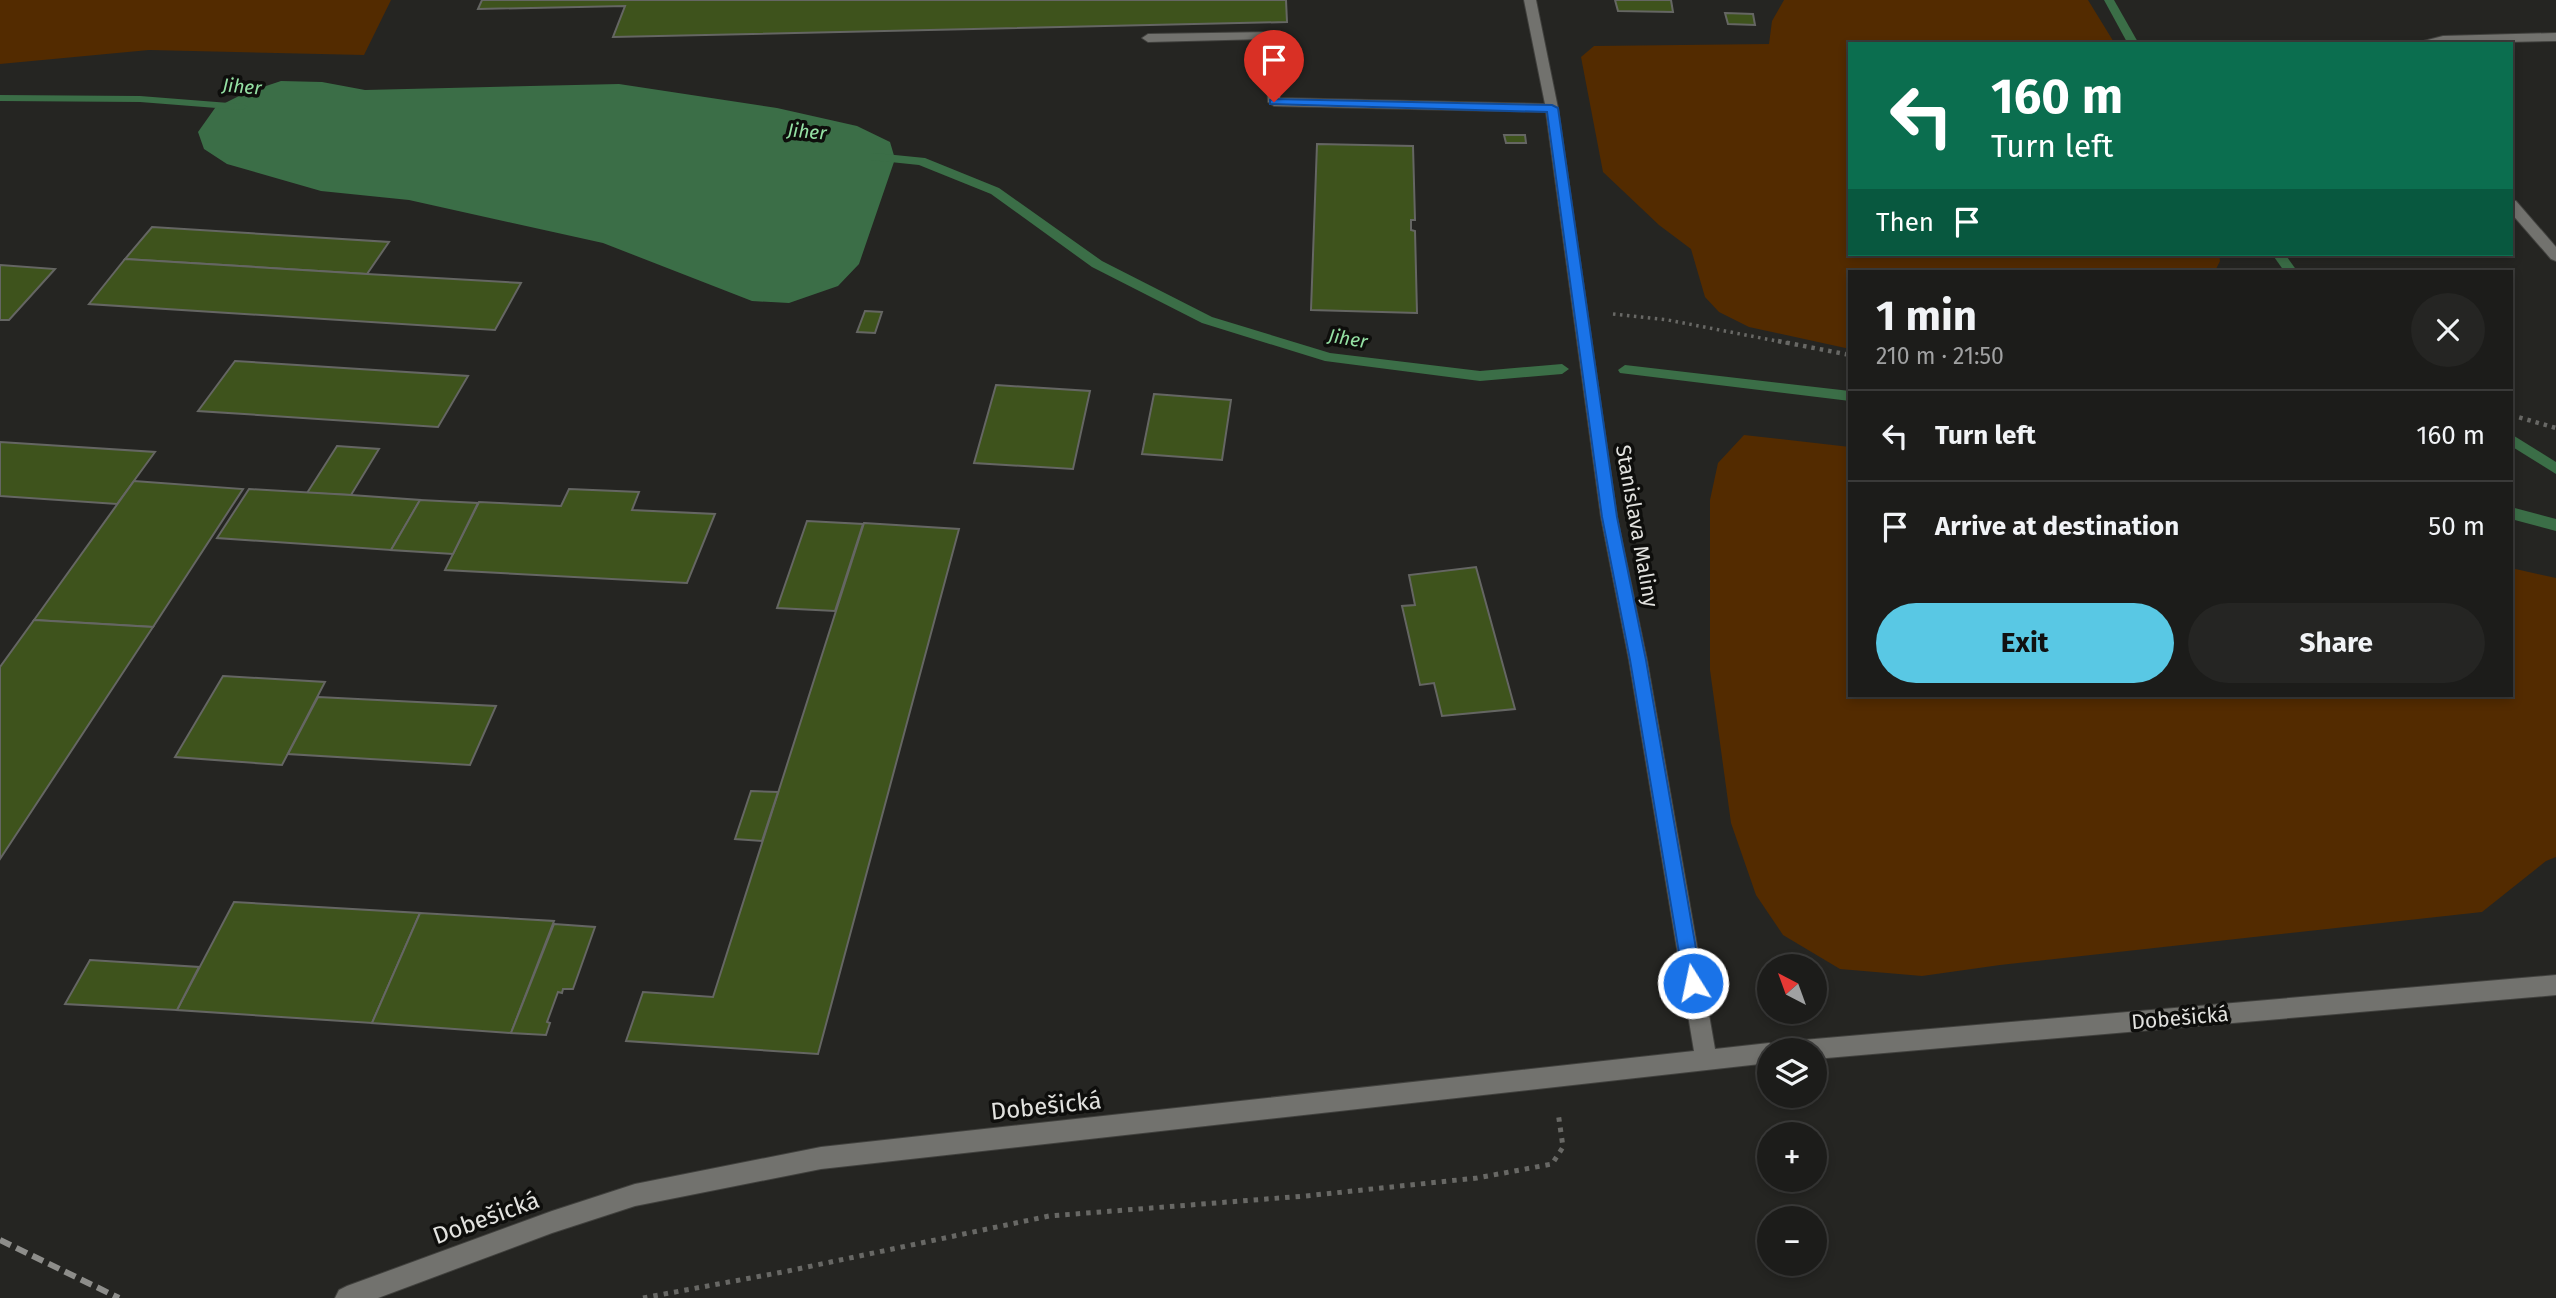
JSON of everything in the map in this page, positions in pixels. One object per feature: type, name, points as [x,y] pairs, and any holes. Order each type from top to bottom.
[{"type":"street","name":"Stanislava Maliny","points":[[1530,0],[1552,108],[1609,517],[1638,660],[1706,1058]]},
{"type":"street","points":[[1148,37],[1271,35],[1274,102],[1552,108]]},
{"type":"street","points":[[2430,42],[2556,37]]},
{"type":"street","points":[[2513,206],[2556,256]]},
{"type":"street","name":"Dobešická","points":[[1827,1048],[2556,985]]},
{"type":"street","name":"Dobešická","points":[[347,1298],[552,1222],[635,1195],[821,1157],[1757,1054]]},
{"type":"path","points":[[1580,310],[1668,320],[1848,355]]},
{"type":"path","points":[[2513,416],[2556,428]]},
{"type":"path","points":[[643,1298],[788,1271],[1049,1216],[1477,1178],[1552,1164],[1563,1147],[1552,1075]]},
{"type":"shaded area","points":[[0,0],[391,0],[364,55],[149,50],[0,64]]},
{"type":"shaded area","points":[[1784,0],[2088,0],[2114,42],[1848,42],[1848,256],[2219,256],[2216,270],[1848,270],[1848,349],[1749,327],[1719,312],[1705,297],[1691,249],[1659,225],[1603,172],[1581,57],[1594,46],[1769,44],[1772,21]]},
{"type":"shaded area","points":[[1744,435],[1848,447],[1848,697],[2513,697],[2513,568],[2556,578],[2556,857],[2546,861],[2482,912],[1922,976],[1840,969],[1827,961],[1827,954],[1815,954],[1783,935],[1756,895],[1731,823],[1710,670],[1710,500],[1718,463]]},
{"type":"water","points":[[281,81],[322,82],[365,90],[619,84],[777,108],[857,126],[890,142],[895,159],[859,264],[838,286],[789,303],[752,301],[603,243],[409,200],[321,191],[227,164],[204,149],[198,132],[215,108],[245,93]]},
{"type":"building","points":[[482,0],[1286,0],[1287,22],[613,37],[625,6],[478,9]]},
{"type":"building","points":[[1615,0],[1671,0],[1673,12],[1618,11]]},
{"type":"building","points":[[1725,13],[1753,14],[1755,25],[1728,24]]},
{"type":"building","points":[[1504,135],[1525,135],[1526,143],[1506,143]]},
{"type":"building","points":[[1317,144],[1413,146],[1415,220],[1411,220],[1411,230],[1415,231],[1417,313],[1311,310]]},
{"type":"building","points":[[152,227],[389,242],[367,274],[125,259]]},
{"type":"building","points":[[125,259],[521,283],[495,330],[89,304]]},
{"type":"building","points":[[0,265],[55,269],[9,320],[0,320]]},
{"type":"building","points":[[865,311],[882,312],[875,333],[857,332]]},
{"type":"building","points":[[235,361],[468,376],[438,427],[198,411]]},
{"type":"building","points":[[996,385],[1090,391],[1073,469],[974,463]]},
{"type":"building","points":[[1154,394],[1231,400],[1222,460],[1142,454]]},
{"type":"building","points":[[0,442],[155,452],[117,504],[0,496]]},
{"type":"building","points":[[337,446],[379,449],[351,495],[307,493]]},
{"type":"building","points":[[134,481],[243,489],[153,627],[34,620]]},
{"type":"building","points":[[249,489],[420,500],[391,550],[217,538]]},
{"type":"building","points":[[569,489],[639,492],[632,510],[715,514],[687,583],[445,570],[479,502],[561,506]]},
{"type":"building","points":[[420,500],[478,503],[453,554],[391,550]]},
{"type":"building","points":[[807,521],[863,524],[835,611],[777,608]]},
{"type":"building","points":[[864,523],[959,529],[818,1054],[626,1041],[643,992],[713,997]]},
{"type":"building","points":[[1476,567],[1515,709],[1442,716],[1434,683],[1420,685],[1402,606],[1415,605],[1409,575]]},
{"type":"building","points":[[34,620],[153,627],[0,859],[0,667]]},
{"type":"building","points":[[223,676],[325,682],[282,765],[175,757]]},
{"type":"building","points":[[318,697],[496,706],[470,765],[288,754]]},
{"type":"building","points":[[751,791],[778,792],[762,841],[735,839]]},
{"type":"building","points":[[234,902],[420,913],[372,1023],[177,1010]]},
{"type":"building","points":[[420,913],[554,921],[511,1033],[372,1023]]},
{"type":"building","points":[[554,924],[595,927],[573,989],[558,992],[547,1022],[550,1023],[546,1035],[511,1033]]},
{"type":"building","points":[[90,960],[199,967],[177,1010],[65,1004]]},
{"type":"waterway","points":[[2109,0],[2133,42]]},
{"type":"waterway","name":"Jiher","points":[[0,98],[140,99],[242,107]]},
{"type":"waterway","name":"Jiher","points":[[875,157],[921,161],[995,191],[1097,264],[1207,320],[1330,358],[1480,376],[1562,369]]},
{"type":"waterway","points":[[2280,256],[2290,270]]},
{"type":"waterway","name":"Jiher","points":[[1625,370],[1848,396]]},
{"type":"waterway","points":[[2513,440],[2556,469]]},
{"type":"waterway","name":"Jiher","points":[[2513,514],[2556,525]]},
{"type":"railway","points":[[0,1240],[119,1298]]},
{"type":"route","points":[[1274,102],[1552,108],[1609,517],[1638,660],[1693,983]]}]
